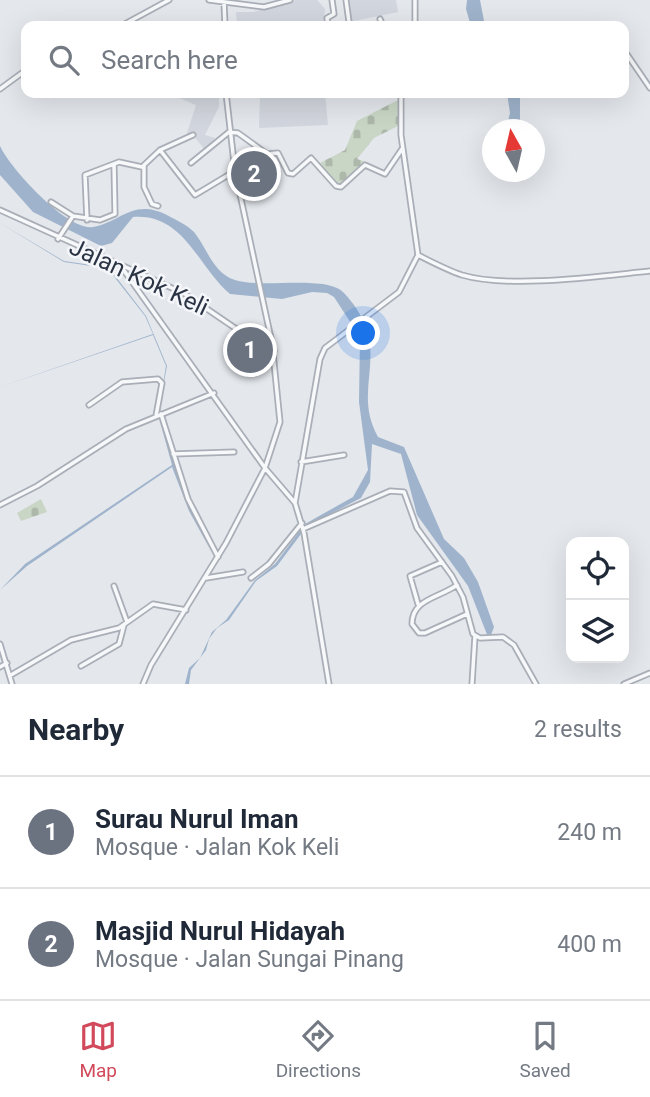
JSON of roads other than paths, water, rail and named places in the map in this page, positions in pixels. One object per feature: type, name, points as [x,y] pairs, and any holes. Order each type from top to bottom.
[{"type":"street","points":[[130,21],[169,0]]},
{"type":"street","points":[[209,0],[264,7],[290,0]]},
{"type":"street","points":[[327,21],[334,14],[332,0]]},
{"type":"street","points":[[346,0],[349,21]]},
{"type":"street","points":[[415,0],[415,21]]},
{"type":"street","points":[[224,1],[225,21]]},
{"type":"street","points":[[629,57],[650,88]]},
{"type":"street","points":[[0,89],[21,74]]},
{"type":"street","points":[[143,684],[151,665],[218,557],[265,467],[281,415],[274,351],[260,275],[235,171],[226,98]]},
{"type":"street","points":[[295,503],[320,359],[326,348],[399,292],[418,256],[402,149],[401,98]]},
{"type":"street","points":[[191,163],[229,132],[239,133],[267,154],[278,153],[290,174],[306,159],[314,159],[339,187],[365,165],[385,174],[402,149]]},
{"type":"street","points":[[158,206],[152,204],[144,187],[144,166],[160,150],[193,135]]},
{"type":"street","points":[[160,150],[195,195],[235,171]]},
{"type":"street","points":[[87,220],[85,177],[122,162],[144,166]]},
{"type":"street","points":[[51,202],[72,217],[107,220],[115,214],[114,164]]},
{"type":"street","name":"Jalan Kok Keli","points":[[0,210],[185,294],[258,344],[274,351]]},
{"type":"street","points":[[59,237],[72,217]]},
{"type":"street","points":[[418,256],[461,275],[498,279],[573,279],[650,271]]},
{"type":"street","points":[[120,265],[134,289],[214,393],[265,467],[295,503],[302,526],[329,684]]},
{"type":"street","points":[[258,344],[272,343]]},
{"type":"street","points":[[258,344],[275,359]]},
{"type":"street","points":[[89,405],[122,382],[157,378],[162,383],[159,415],[192,508],[218,557]]},
{"type":"street","points":[[0,505],[37,486],[126,429],[214,393]]},
{"type":"street","points":[[173,454],[234,452]]},
{"type":"street","points":[[301,462],[344,455]]},
{"type":"street","points":[[251,578],[269,564],[302,526],[390,491],[401,490],[407,496],[417,528],[457,585],[475,636],[472,684]]},
{"type":"street","points":[[442,562],[410,576],[418,604],[411,621],[422,634],[467,614]]},
{"type":"street","points":[[206,578],[243,572]]},
{"type":"street","points":[[418,604],[457,585]]},
{"type":"street","points":[[81,666],[118,644],[126,623],[114,586]]},
{"type":"street","points":[[10,673],[71,640],[126,623],[153,604],[186,610]]},
{"type":"street","points":[[475,636],[485,639],[503,637],[514,645],[536,684]]},
{"type":"street","points":[[0,644],[12,684]]},
{"type":"street","points":[[7,663],[0,668],[10,673]]},
{"type":"street","points":[[624,684],[650,673]]},
{"type":"water","points":[[467,0],[480,0],[484,21],[470,21]]},
{"type":"water","points":[[508,98],[520,98],[520,119],[508,119]]},
{"type":"water","points":[[0,146],[40,196],[82,226],[93,227],[136,210],[155,210],[191,229],[216,266],[227,277],[246,282],[323,284],[336,287],[344,293],[359,313],[368,332],[368,401],[370,418],[378,437],[404,447],[444,539],[464,558],[478,582],[494,627],[491,635],[488,637],[468,586],[417,515],[401,454],[372,444],[370,482],[361,498],[307,526],[277,566],[256,581],[229,620],[217,628],[200,658],[212,632],[226,620],[255,580],[275,564],[305,524],[353,497],[368,470],[359,402],[360,337],[334,297],[327,293],[312,292],[282,299],[230,294],[178,232],[150,218],[133,217],[112,243],[101,246],[33,212],[0,175]]},
{"type":"water","points":[[0,223],[64,261],[98,266],[113,273],[146,316],[167,366],[159,409],[166,366],[153,335],[0,387],[153,334],[145,316],[112,274],[98,267],[64,262]]},
{"type":"water","points":[[159,418],[185,496],[210,549],[189,511],[172,467],[27,566],[0,590],[25,564],[172,465]]},
{"type":"water","points":[[200,658],[191,670],[189,684],[185,684],[189,668]]},
{"type":"place","name":"Masjid Nurul Hidayah","points":[[254,174]]},
{"type":"place","name":"Surau Nurul Iman","points":[[250,350]]}]
